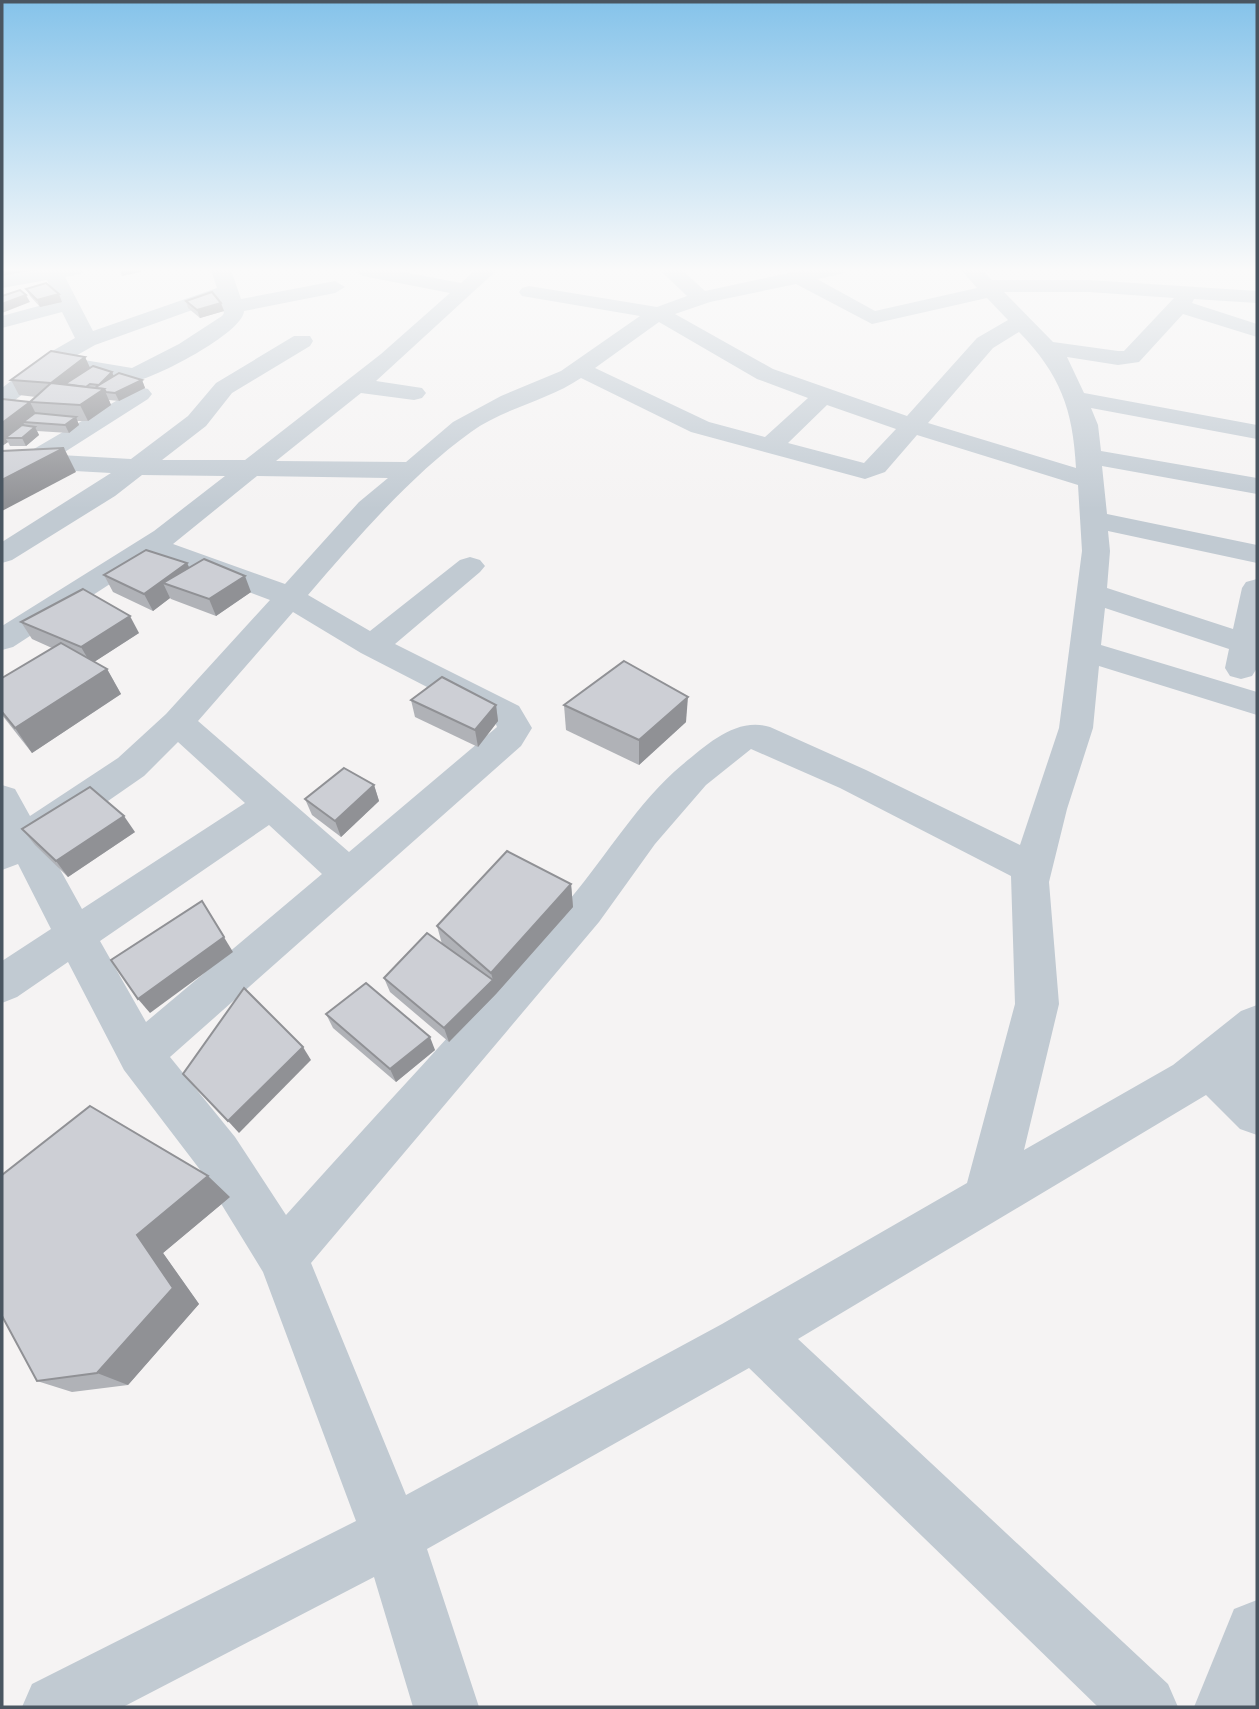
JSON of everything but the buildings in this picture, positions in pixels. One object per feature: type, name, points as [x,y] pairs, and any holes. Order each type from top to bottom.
[{"type":"street","points":[[2,399],[71,350]]},
{"type":"street","points":[[50,362],[137,375],[181,350]]},
{"type":"street","points":[[2,554],[61,520],[137,467],[197,421],[224,388],[287,350]]},
{"type":"street","points":[[2,640],[152,546],[399,350]]},
{"type":"street","points":[[14,847],[131,767],[178,722],[369,508],[411,470],[462,428],[509,401],[580,369],[607,350]]},
{"type":"street","points":[[718,350],[824,396],[911,425],[1089,468],[1257,486]]},
{"type":"street","points":[[580,369],[678,418],[865,471],[876,467],[979,350]]},
{"type":"street","points":[[988,1198],[1037,1004],[1029,883],[1048,809],[1076,728],[1093,594],[1096,551],[1086,425],[1055,356],[1048,350]]},
{"type":"street","points":[[1066,350],[1127,358],[1138,350]]},
{"type":"street","points":[[357,385],[414,393]]},
{"type":"street","points":[[32,461],[140,394]]},
{"type":"street","points":[[770,446],[824,396]]},
{"type":"street","points":[[1074,398],[1257,432]]},
{"type":"street","points":[[2,459],[137,467],[411,470]]},
{"type":"street","points":[[1093,520],[1257,554]]},
{"type":"street","points":[[140,1055],[509,737],[515,727],[507,714],[372,646],[289,596],[152,546]]},
{"type":"street","points":[[372,646],[470,566]]},
{"type":"street","points":[[1086,651],[1246,701],[1246,644],[1257,588]]},
{"type":"street","points":[[1093,594],[1246,644]]},
{"type":"street","points":[[178,722],[349,875]]},
{"type":"street","points":[[283,1257],[585,910],[642,834],[684,785],[742,738],[758,736],[853,779],[1032,869]]},
{"type":"street","points":[[2,799],[14,847],[74,934],[140,1055],[218,1154],[283,1257],[392,1535],[446,1707]]},
{"type":"street","points":[[2,984],[271,805]]},
{"type":"street","points":[[54,1707],[392,1535],[754,1335],[1236,1054],[1257,1113]]},
{"type":"street","points":[[754,1335],[1145,1707]]},
{"type":"street","points":[[1227,1707],[1257,1632]]}]
